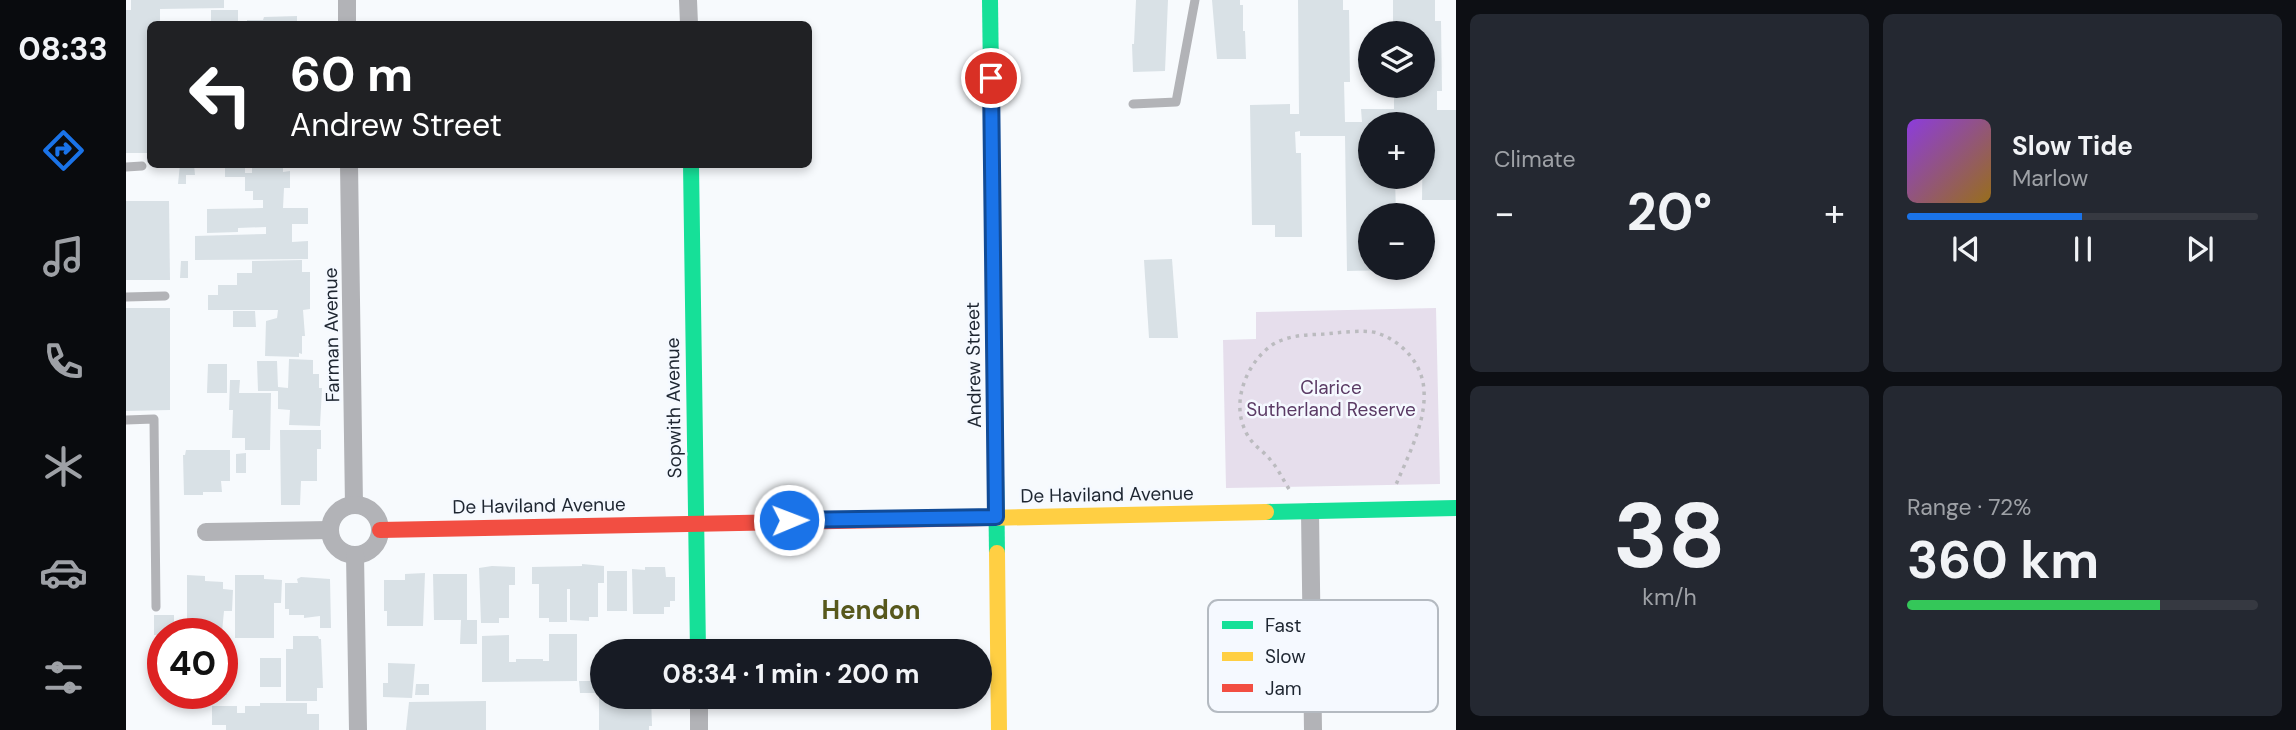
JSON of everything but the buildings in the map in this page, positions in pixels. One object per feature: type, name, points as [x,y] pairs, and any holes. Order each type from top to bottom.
[{"type":"street","points":[[347,0],[347,21]]},
{"type":"street","points":[[688,0],[689,21]]},
{"type":"street","name":"Andrew Street","points":[[990,0],[999,730]]},
{"type":"street","name":"Farman Avenue","points":[[349,168],[354,505]]},
{"type":"street","name":"Sopwith Avenue","points":[[691,168],[698,639]]},
{"type":"street","points":[[354,505],[374,514],[380,530],[373,547],[355,555],[337,546],[330,530],[334,516],[340,510],[354,505]]},
{"type":"street","name":"De Haviland Avenue","points":[[380,530],[1456,508]]},
{"type":"street","points":[[1310,512],[1311,600]]},
{"type":"street","points":[[206,532],[330,530]]},
{"type":"street","points":[[355,555],[358,730]]},
{"type":"street","points":[[699,709],[699,730]]},
{"type":"street","points":[[1313,712],[1313,730]]},
{"type":"lane","points":[[1133,104],[1176,102],[1195,0]]},
{"type":"lane","points":[[126,167],[142,166]]},
{"type":"lane","points":[[126,297],[165,296]]},
{"type":"lane","points":[[126,420],[154,419],[156,607]]},
{"type":"path","points":[[1289,489],[1271,460],[1255,447],[1242,425],[1240,401],[1243,382],[1256,361],[1272,346],[1291,337],[1375,332],[1403,347],[1419,366],[1424,392],[1419,423],[1395,487]]},
{"type":"green space","name":"Clarice Sutherland Reserve","points":[[1436,308],[1440,484],[1226,488],[1223,340],[1256,339],[1256,312]]},
{"type":"traffic: fast","points":[[990,0],[997,553]]},
{"type":"traffic: fast","points":[[691,168],[698,639]]},
{"type":"traffic: fast","points":[[1266,512],[1456,508]]},
{"type":"traffic: slow","points":[[987,518],[1266,512]]},
{"type":"traffic: slow","points":[[997,553],[999,730]]},
{"type":"traffic: jam","points":[[380,530],[987,518]]},
{"type":"district","name":"Hendon","points":[[871,610]]},
{"type":"route","points":[[789,520],[996,517],[991,78]]}]
